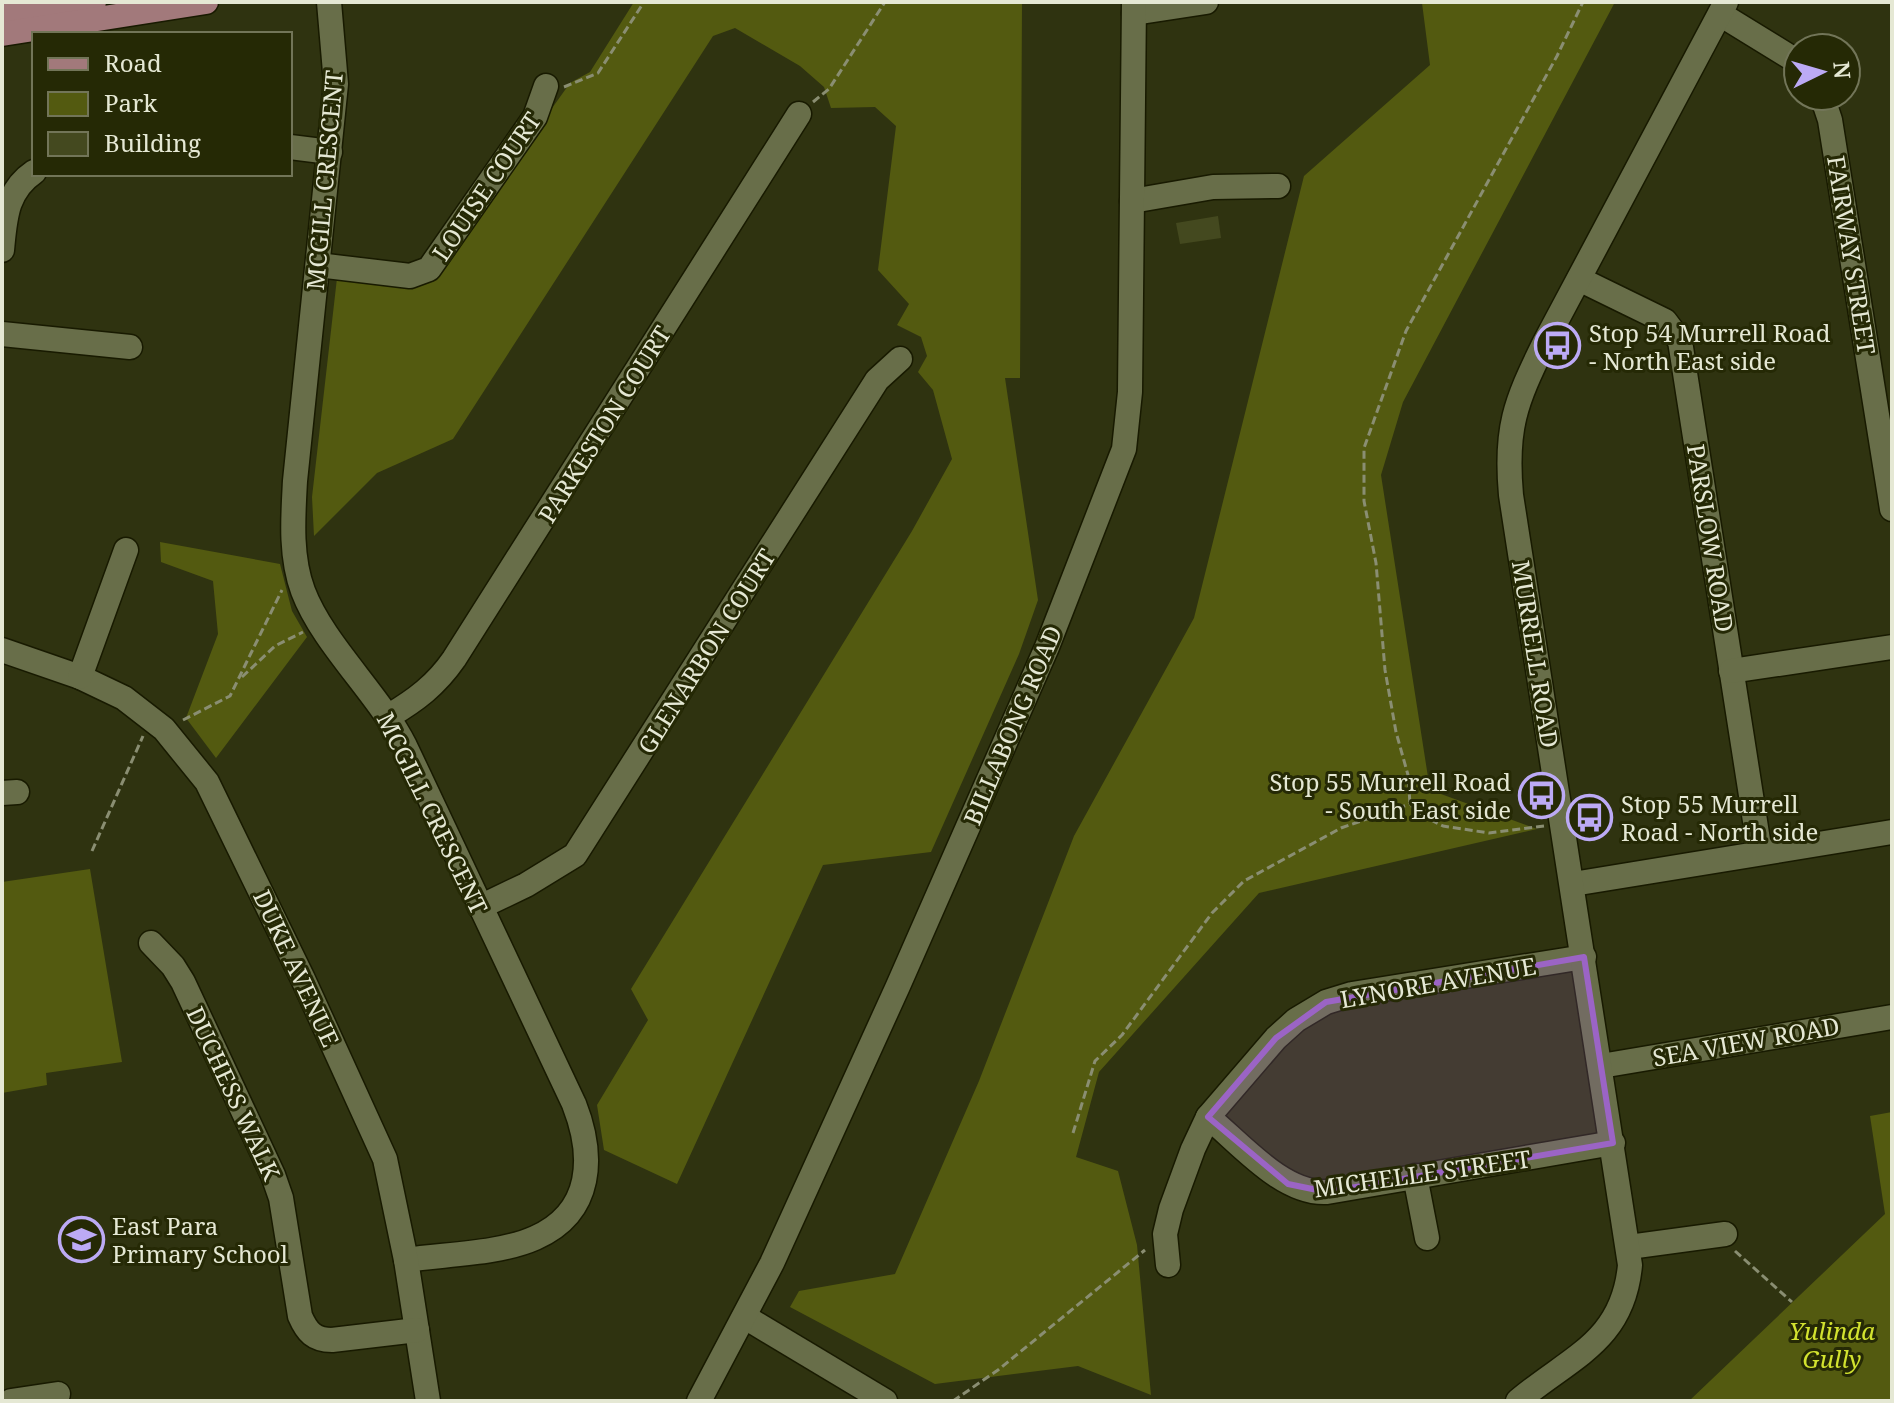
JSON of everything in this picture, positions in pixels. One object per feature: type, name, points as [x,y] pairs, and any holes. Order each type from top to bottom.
[{"type":"main road","points":[[2,15],[94,2]]},
{"type":"main road","points":[[2,34],[206,2]]},
{"type":"street","name":"MCGILL CRESCENT","points":[[329,2],[336,84],[295,481],[293,531],[296,566],[303,592],[317,619],[389,716],[412,759],[574,1104],[586,1143],[587,1173],[581,1192],[563,1218],[537,1237],[507,1246],[406,1260]]},
{"type":"street","points":[[1134,8],[1206,2]]},
{"type":"street","name":"BILLABONG ROAD","points":[[699,1401],[791,1223],[983,794],[1047,647],[1124,449],[1130,392],[1134,8]]},
{"type":"street","points":[[1723,8],[1782,50]]},
{"type":"street","name":"MURRELL ROAD","points":[[1518,1401],[1587,1350],[1609,1327],[1624,1299],[1629,1247],[1511,495],[1508,452],[1516,409],[1528,376],[1723,8]]},
{"type":"street","name":"LOUISE COURT","points":[[318,265],[410,276],[429,269],[553,87]]},
{"type":"street","name":"FAIRWAY STREET","points":[[1827,112],[1892,509]]},
{"type":"street","name":"PARKESTON COURT","points":[[389,716],[424,694],[448,668],[799,114]]},
{"type":"street","points":[[292,147],[330,152]]},
{"type":"street","points":[[2,250],[6,196],[32,173]]},
{"type":"street","points":[[1132,201],[1213,187],[1278,186]]},
{"type":"street","name":"PARSLOW ROAD","points":[[1579,279],[1665,321],[1680,341],[1760,853]]},
{"type":"street","points":[[2,334],[130,347]]},
{"type":"street","name":"GLENARBON COURT","points":[[480,907],[549,873],[575,855],[877,380],[900,359]]},
{"type":"street","points":[[80,677],[126,550]]},
{"type":"street","points":[[1731,671],[1892,647]]},
{"type":"street","name":"DUKE AVENUE","points":[[2,650],[80,677],[124,698],[177,742],[207,782],[309,992],[385,1159],[406,1260],[428,1401]]},
{"type":"street","points":[[1573,884],[1892,832]]},
{"type":"street","name":"DUCHESS WALK","points":[[151,943],[173,966],[183,982],[273,1175],[281,1198],[300,1316],[309,1332],[320,1340],[332,1340],[417,1330]]},
{"type":"street","name":"LYNORE AVENUE","points":[[1168,1265],[1165,1234],[1183,1174],[1208,1117],[1276,1038],[1301,1016],[1326,1002],[1370,990],[1584,957]]},
{"type":"street","name":"SEA VIEW ROAD","points":[[1601,1066],[1892,1017]]},
{"type":"street","name":"MICHELLE STREET","points":[[1208,1117],[1283,1180],[1303,1191],[1327,1192],[1613,1143]]},
{"type":"street","points":[[1415,1176],[1427,1238]]},
{"type":"street","points":[[1629,1247],[1725,1234]]},
{"type":"street","points":[[745,1317],[885,1401]]},
{"type":"street","points":[[11,1401],[58,1394]]},
{"type":"path","points":[[553,87],[598,73],[644,2]]},
{"type":"path","points":[[799,114],[829,89],[885,2]]},
{"type":"path","points":[[1563,824],[1489,833],[1443,826],[1417,813],[1410,804],[1408,775],[1396,732],[1385,670],[1376,563],[1364,501],[1364,448],[1406,331],[1557,56],[1583,2]]},
{"type":"path","points":[[177,715],[185,721],[230,696],[296,566]]},
{"type":"path","points":[[241,678],[275,646],[299,635],[317,619]]},
{"type":"path","points":[[92,851],[151,718]]},
{"type":"path","points":[[1073,1133],[1095,1061],[1122,1035],[1212,913],[1244,881],[1341,828],[1410,804]]},
{"type":"path","points":[[953,1401],[998,1370],[1165,1234]]},
{"type":"path","points":[[1725,1234],[1738,1256],[1792,1302]]},
{"type":"highlighted area","points":[[1584,957],[1613,1143],[1327,1192],[1288,1184],[1208,1117],[1276,1038],[1326,1002]]},
{"type":"green space","points":[[634,2],[1022,2],[1020,378],[1005,378],[1038,600],[1019,654],[931,852],[823,865],[677,1184],[604,1150],[597,1105],[648,1020],[631,989],[912,531],[952,459],[933,390],[918,372],[927,356],[921,337],[897,325],[909,304],[878,270],[896,126],[875,107],[831,108],[824,87],[800,66],[735,28],[713,36],[453,439],[377,473],[314,536],[312,497],[337,278],[419,286],[432,276],[570,83],[590,72]]},
{"type":"green space","points":[[1615,2],[1403,402],[1381,475],[1430,790],[1537,829],[1259,893],[1099,1072],[1076,1157],[1118,1171],[1137,1245],[1151,1395],[1078,1366],[935,1384],[790,1307],[799,1291],[895,1274],[979,1081],[1074,836],[1194,618],[1304,176],[1430,65],[1422,3]]},
{"type":"green space","points":[[160,542],[280,564],[292,611],[307,637],[216,758],[186,718],[218,634],[213,581],[161,562]]},
{"type":"green space","points":[[90,869],[122,1062],[46,1073],[47,1085],[2,1093],[2,882]]},
{"type":"green space","name":"Yulinda Gully","points":[[1892,1112],[1892,1401],[1689,1401],[1885,1214],[1870,1116]]},
{"type":"building","points":[[1218,216],[1221,238],[1180,244],[1176,223]]},
{"type":"place","name":"Stop 54 Murrell Road - North East side","points":[[1558,346]]},
{"type":"place","name":"Stop 55 Murrell Road - South East side","points":[[1542,795]]},
{"type":"place","name":"Stop 55 Murrell Road - North side","points":[[1590,817]]},
{"type":"place","name":"East Para Primary School","points":[[81,1239]]}]
